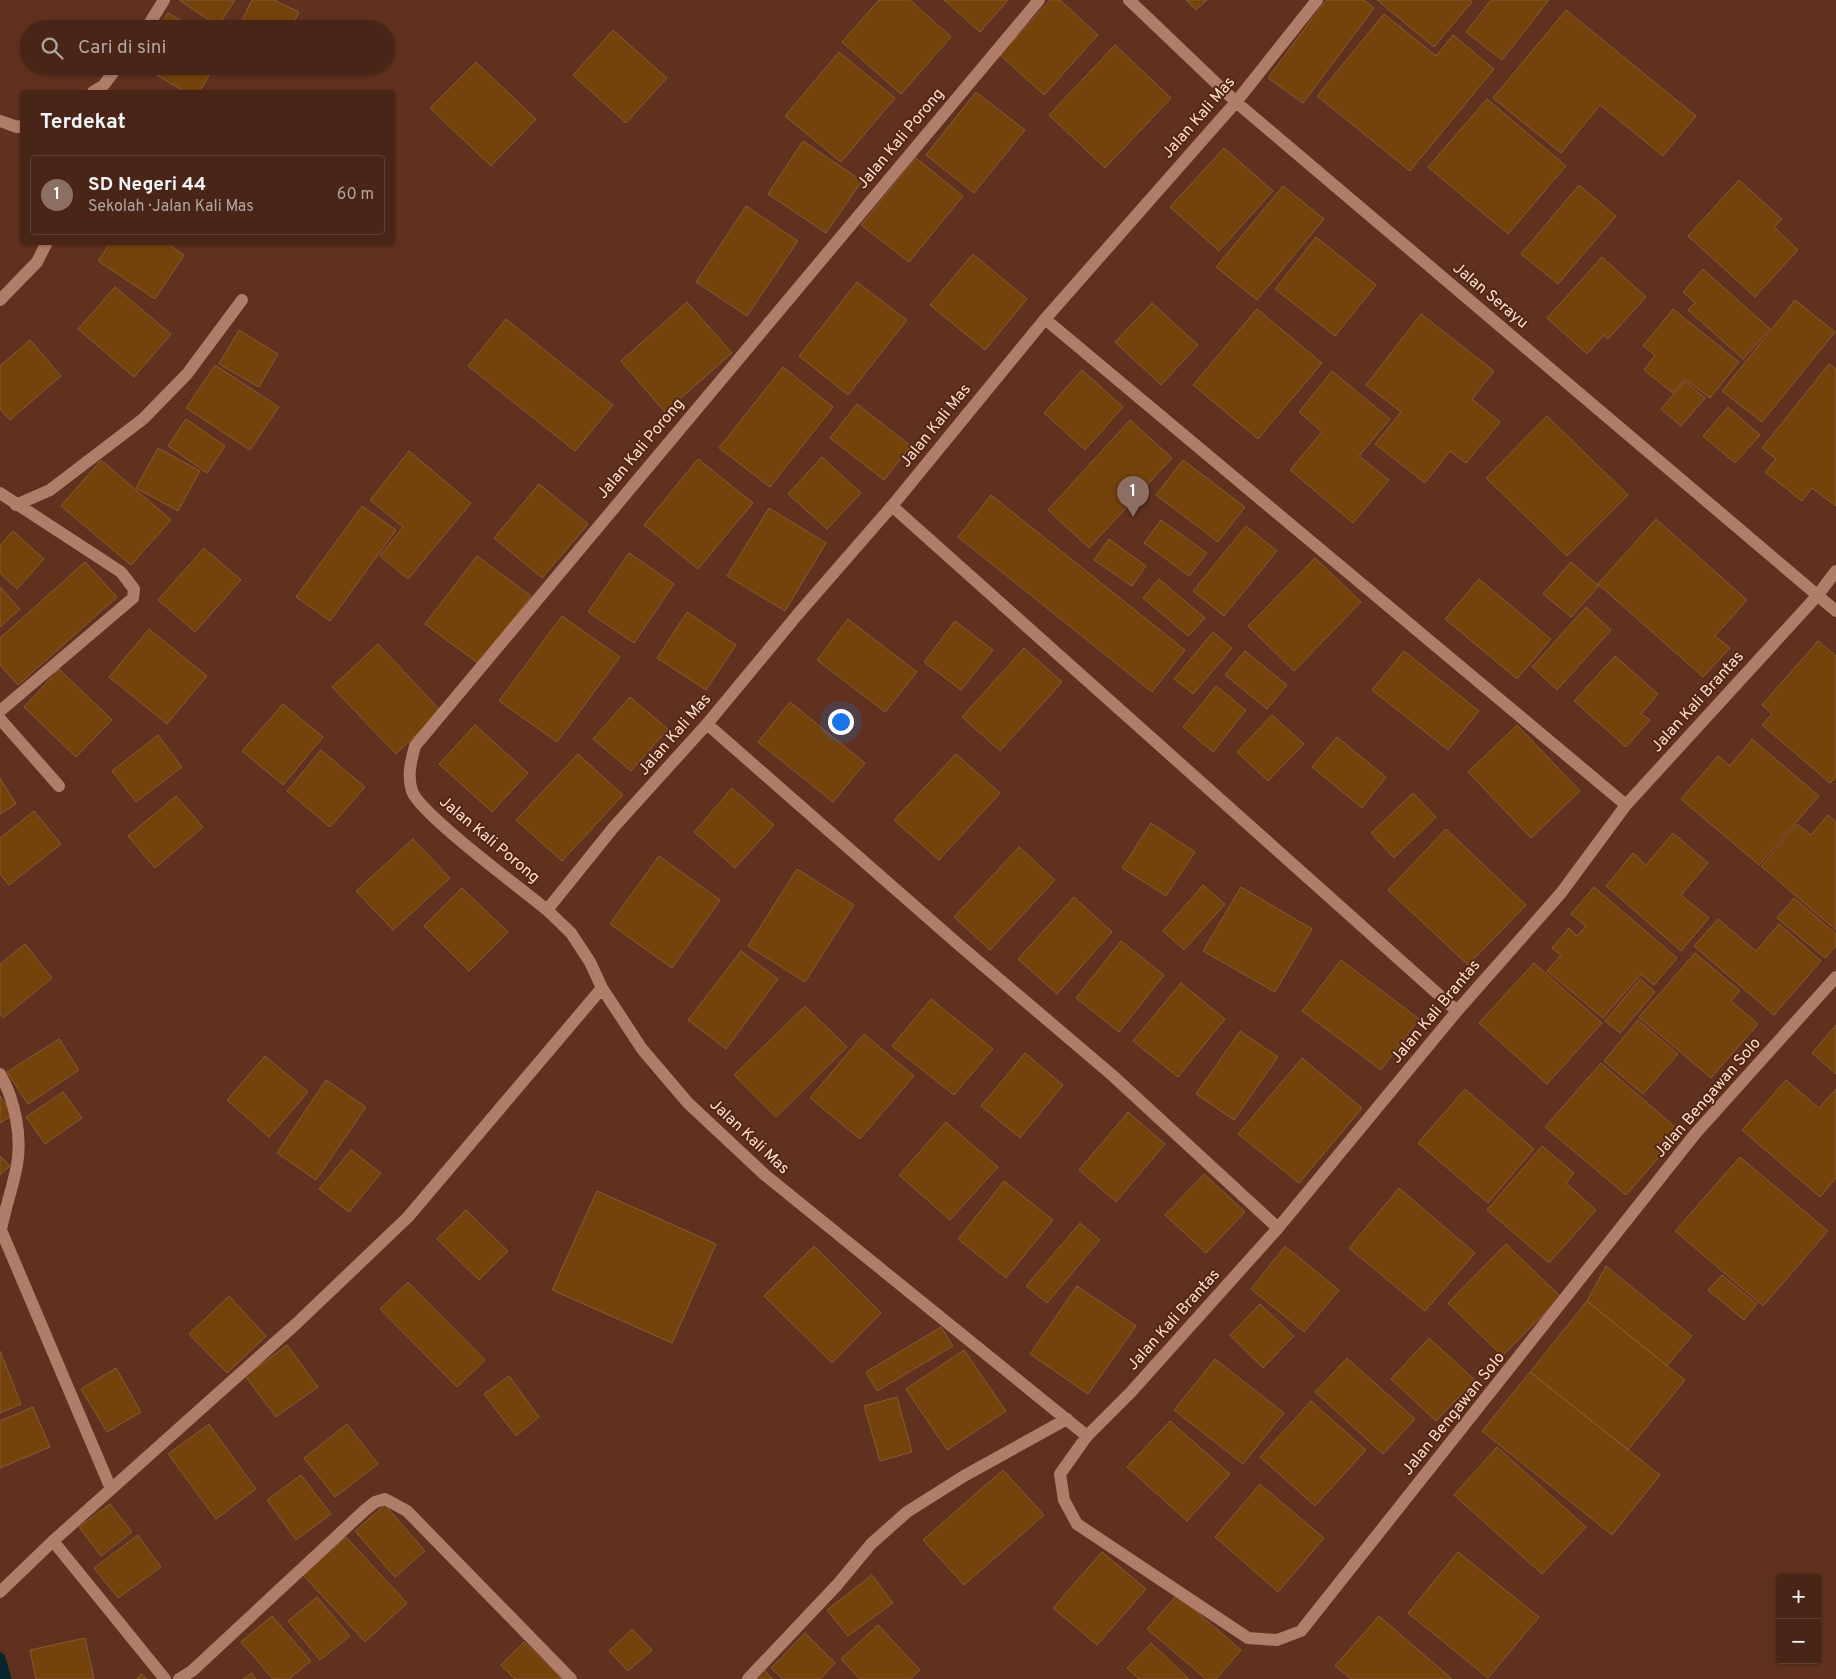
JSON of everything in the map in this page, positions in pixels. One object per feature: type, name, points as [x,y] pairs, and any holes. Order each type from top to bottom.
[{"type":"street","points":[[152,20],[164,0]]},
{"type":"street","name":"Jalan Kali Porong","points":[[547,910],[432,816],[412,792],[408,768],[415,746],[1038,0]]},
{"type":"street","name":"Jalan Serayu","points":[[1129,0],[1236,102],[1836,611]]},
{"type":"street","name":"Jalan Kali Mas","points":[[1087,1436],[764,1175],[688,1103],[642,1049],[602,988],[590,962],[571,933],[547,910],[613,828],[708,724],[798,614],[892,506],[1045,319],[1236,102],[1317,0]]},
{"type":"street","points":[[96,90],[103,86],[111,75]]},
{"type":"street","points":[[0,121],[20,129]]},
{"type":"street","points":[[0,300],[37,262],[46,245]]},
{"type":"street","points":[[16,504],[50,490],[143,419],[187,374],[242,300]]},
{"type":"street","points":[[1045,319],[1626,805]]},
{"type":"street","points":[[0,493],[121,572],[134,589],[133,598],[0,712]]},
{"type":"street","points":[[892,506],[1457,1011]]},
{"type":"street","name":"Jalan Kali Brantas","points":[[1060,1474],[1087,1436],[1131,1392],[1278,1228],[1457,1011],[1561,893],[1626,805],[1817,596],[1836,571]]},
{"type":"street","points":[[0,719],[59,786]]},
{"type":"street","points":[[708,724],[958,944],[1112,1076],[1278,1228]]},
{"type":"street","name":"Jalan Bengawan Solo","points":[[1060,1474],[1064,1500],[1077,1524],[1248,1638],[1277,1640],[1301,1632],[1695,1134],[1836,978]]},
{"type":"street","points":[[0,1592],[53,1541],[297,1323],[408,1217],[602,988]]},
{"type":"street","points":[[0,1074],[14,1112],[19,1138],[17,1166],[5,1207],[1,1230],[111,1489]]},
{"type":"street","points":[[748,1679],[837,1585],[871,1544],[907,1512],[964,1476],[1067,1419]]},
{"type":"street","points":[[179,1679],[192,1671],[365,1510],[375,1502],[385,1499],[407,1511],[571,1679]]},
{"type":"street","points":[[53,1541],[165,1679]]},
{"type":"building","points":[[179,0],[235,0],[222,20],[209,20]]},
{"type":"building","points":[[252,0],[274,0],[299,12],[295,20],[242,20]]},
{"type":"building","points":[[879,0],[910,0],[951,37],[901,94],[842,42]]},
{"type":"building","points":[[944,0],[1008,0],[980,32]]},
{"type":"building","points":[[1050,0],[1060,0],[1098,35],[1044,95],[1000,55]]},
{"type":"building","points":[[1186,0],[1207,0],[1196,10]]},
{"type":"building","points":[[1326,0],[1364,0],[1374,8],[1303,103],[1268,78]]},
{"type":"building","points":[[1377,0],[1470,0],[1472,2],[1434,47]]},
{"type":"building","points":[[1491,0],[1549,0],[1502,60],[1466,32]]},
{"type":"building","points":[[1566,10],[1696,116],[1663,156],[1600,105],[1561,153],[1493,98]]},
{"type":"building","points":[[168,13],[180,20],[164,20]]},
{"type":"building","points":[[1384,14],[1436,56],[1453,35],[1494,69],[1410,171],[1317,96]]},
{"type":"building","points":[[613,30],[667,78],[626,123],[573,75]]},
{"type":"building","points":[[1115,45],[1171,98],[1105,168],[1049,115]]},
{"type":"building","points":[[839,52],[895,98],[841,162],[785,116]]},
{"type":"building","points":[[476,62],[536,119],[491,166],[430,108]]},
{"type":"building","points":[[157,75],[209,75],[200,90],[183,90]]},
{"type":"building","points":[[976,92],[1025,130],[974,193],[926,155]]},
{"type":"building","points":[[1487,99],[1566,166],[1508,234],[1428,167]]},
{"type":"building","points":[[803,141],[862,181],[826,233],[768,194]]},
{"type":"building","points":[[1224,148],[1273,191],[1219,251],[1170,207]]},
{"type":"building","points":[[916,158],[963,196],[909,262],[861,225]]},
{"type":"building","points":[[1739,180],[1782,219],[1774,227],[1798,250],[1755,297],[1688,236]]},
{"type":"building","points":[[1579,185],[1616,216],[1558,284],[1521,254]]},
{"type":"building","points":[[1283,186],[1324,219],[1257,300],[1216,267]]},
{"type":"building","points":[[746,206],[798,241],[747,316],[696,282]]},
{"type":"building","points":[[1316,237],[1376,285],[1335,336],[1275,289]]},
{"type":"building","points":[[109,245],[169,245],[184,255],[155,299],[98,261]]},
{"type":"building","points":[[973,254],[1027,299],[985,350],[930,305]]},
{"type":"building","points":[[1602,257],[1646,297],[1608,339],[1604,335],[1587,354],[1547,318]]},
{"type":"building","points":[[1703,269],[1770,329],[1743,359],[1688,310],[1695,303],[1683,292]]},
{"type":"building","points":[[857,282],[907,320],[848,395],[799,356]]},
{"type":"building","points":[[115,287],[171,334],[134,377],[78,329]]},
{"type":"building","points":[[1795,300],[1835,332],[1762,422],[1722,391]]},
{"type":"building","points":[[687,302],[732,353],[665,412],[621,361]]},
{"type":"building","points":[[1152,303],[1198,345],[1161,385],[1115,342]]},
{"type":"building","points":[[1257,309],[1322,363],[1258,439],[1193,385]]},
{"type":"building","points":[[1673,309],[1739,362],[1710,398],[1685,379],[1673,393],[1644,370],[1655,355],[1643,346]]},
{"type":"building","points":[[1421,314],[1494,371],[1472,399],[1500,422],[1466,463],[1450,451],[1425,483],[1375,444],[1401,412],[1366,385]]},
{"type":"building","points":[[506,319],[613,405],[575,451],[468,366]]},
{"type":"building","points":[[239,330],[278,354],[259,387],[219,364]]},
{"type":"building","points":[[30,340],[61,376],[10,420],[0,409],[0,366]]},
{"type":"building","points":[[1829,364],[1836,369],[1836,506],[1812,488],[1802,501],[1765,472],[1776,459],[1762,448]]},
{"type":"building","points":[[215,365],[279,407],[250,450],[186,408]]},
{"type":"building","points":[[783,367],[833,407],[770,487],[719,448]]},
{"type":"building","points":[[1082,370],[1123,407],[1085,450],[1044,413]]},
{"type":"building","points":[[1332,371],[1390,419],[1359,456],[1389,480],[1353,523],[1290,470],[1322,432],[1299,412]]},
{"type":"building","points":[[1685,381],[1705,398],[1681,426],[1661,409]]},
{"type":"building","points":[[857,404],[911,446],[884,480],[830,438]]},
{"type":"building","points":[[1728,407],[1760,435],[1735,463],[1703,436]]},
{"type":"building","points":[[1547,416],[1628,495],[1567,556],[1486,478]]},
{"type":"building","points":[[186,419],[225,446],[207,473],[168,446]]},
{"type":"building","points":[[1130,420],[1172,458],[1089,548],[1048,510]]},
{"type":"building","points":[[158,448],[200,471],[178,511],[136,488]]},
{"type":"building","points":[[409,451],[471,503],[408,579],[380,556],[403,527],[370,500]]},
{"type":"building","points":[[822,457],[861,493],[827,529],[788,494]]},
{"type":"building","points":[[698,459],[753,503],[698,569],[644,525]]},
{"type":"building","points":[[101,460],[171,520],[131,565],[61,506]]},
{"type":"building","points":[[1183,460],[1245,507],[1218,542],[1156,495]]},
{"type":"building","points":[[539,484],[588,524],[542,578],[494,538]]},
{"type":"building","points":[[991,495],[1185,650],[1152,692],[958,537]]},
{"type":"building","points":[[362,506],[396,530],[330,621],[296,597]]},
{"type":"building","points":[[769,508],[826,543],[785,611],[727,576]]},
{"type":"building","points":[[1656,519],[1747,600],[1715,636],[1730,648],[1703,677],[1598,584]]},
{"type":"building","points":[[1161,520],[1207,553],[1189,576],[1144,543]]},
{"type":"building","points":[[1246,526],[1277,551],[1224,616],[1193,591]]},
{"type":"building","points":[[13,531],[44,559],[17,589],[0,573],[0,545]]},
{"type":"building","points":[[1109,539],[1146,566],[1132,586],[1094,560]]},
{"type":"building","points":[[204,548],[241,580],[195,632],[158,600]]},
{"type":"building","points":[[629,553],[674,584],[634,643],[588,612]]},
{"type":"building","points":[[477,556],[531,596],[479,664],[425,624]]},
{"type":"building","points":[[1315,558],[1361,602],[1294,671],[1248,626]]},
{"type":"building","points":[[85,562],[117,597],[18,685],[0,665],[0,638]]},
{"type":"building","points":[[1571,562],[1599,586],[1571,617],[1543,594]]},
{"type":"building","points":[[1159,579],[1205,618],[1188,636],[1143,598]]},
{"type":"building","points":[[1479,579],[1551,639],[1517,679],[1445,619]]},
{"type":"building","points":[[0,587],[20,609],[0,627]]},
{"type":"building","points":[[1586,607],[1611,630],[1557,690],[1532,667]]},
{"type":"building","points":[[687,612],[736,645],[706,690],[657,658]]},
{"type":"building","points":[[562,616],[620,657],[557,742],[499,701]]},
{"type":"building","points":[[848,619],[917,672],[885,712],[817,660]]},
{"type":"building","points":[[955,621],[993,650],[961,690],[924,662]]},
{"type":"building","points":[[149,629],[207,676],[167,724],[109,677]]},
{"type":"building","points":[[1213,632],[1232,648],[1193,694],[1174,679]]},
{"type":"building","points":[[1818,641],[1836,656],[1836,777],[1830,783],[1762,725],[1772,714],[1762,705]]},
{"type":"building","points":[[378,644],[441,711],[396,754],[332,687]]},
{"type":"building","points":[[1024,648],[1062,682],[1000,751],[962,717]]},
{"type":"building","points":[[1245,651],[1287,685],[1267,709],[1225,675]]},
{"type":"building","points":[[1404,651],[1479,711],[1448,750],[1372,690]]},
{"type":"building","points":[[1615,656],[1658,694],[1641,714],[1650,720],[1626,747],[1574,701]]},
{"type":"building","points":[[59,669],[112,720],[76,757],[24,707]]},
{"type":"building","points":[[1216,686],[1246,710],[1213,752],[1183,727]]},
{"type":"building","points":[[630,697],[668,729],[631,771],[593,739]]},
{"type":"building","points":[[790,702],[865,763],[833,802],[758,742]]},
{"type":"building","points":[[283,704],[323,737],[283,785],[242,751]]},
{"type":"building","points":[[1272,715],[1304,744],[1268,781],[1237,752]]},
{"type":"building","points":[[475,725],[528,773],[492,812],[439,764]]},
{"type":"building","points":[[1517,725],[1580,791],[1531,838],[1468,772]]},
{"type":"building","points":[[158,735],[182,767],[136,802],[112,771]]},
{"type":"building","points":[[1337,737],[1386,777],[1362,808],[1312,767]]},
{"type":"building","points":[[1752,739],[1819,796],[1759,865],[1681,799],[1718,756],[1730,766]]},
{"type":"building","points":[[321,750],[365,787],[330,827],[287,791]]},
{"type":"building","points":[[578,754],[623,795],[562,861],[516,820]]},
{"type":"building","points":[[956,754],[1000,793],[939,860],[894,820]]},
{"type":"building","points":[[0,778],[16,804],[0,814]]},
{"type":"building","points":[[732,788],[774,825],[735,868],[694,832]]},
{"type":"building","points":[[1413,793],[1436,817],[1394,858],[1371,833]]},
{"type":"building","points":[[176,796],[203,827],[155,868],[128,836]]},
{"type":"building","points":[[34,811],[61,844],[9,885],[0,874],[0,838]]},
{"type":"building","points":[[1828,815],[1836,822],[1836,930],[1761,866],[1797,824],[1811,835]]},
{"type":"building","points":[[1151,823],[1195,852],[1166,896],[1122,868]]},
{"type":"building","points":[[1446,829],[1526,905],[1468,965],[1388,890]]},
{"type":"building","points":[[1673,833],[1708,863],[1681,895],[1709,918],[1681,951],[1606,886],[1633,853],[1646,865]]},
{"type":"building","points":[[413,839],[450,878],[393,930],[356,891]]},
{"type":"building","points":[[1019,847],[1055,880],[990,950],[954,917]]},
{"type":"building","points":[[659,856],[720,900],[672,968],[610,924]]},
{"type":"building","points":[[797,869],[854,905],[805,982],[748,946]]},
{"type":"building","points":[[1203,885],[1225,904],[1184,950],[1163,931]]},
{"type":"building","points":[[1241,887],[1312,929],[1275,992],[1203,951]]},
{"type":"building","points":[[1594,887],[1677,958],[1654,985],[1641,974],[1603,1018],[1547,971],[1561,955],[1552,948],[1569,928],[1577,936],[1586,926],[1571,914]]},
{"type":"building","points":[[462,888],[508,932],[469,971],[424,926]]},
{"type":"building","points":[[1074,897],[1112,932],[1057,994],[1018,959]]},
{"type":"building","points":[[1794,898],[1836,934],[1836,946],[1825,958],[1777,918]]},
{"type":"building","points":[[1718,919],[1756,951],[1779,924],[1821,961],[1774,1015],[1694,946]]},
{"type":"building","points":[[1121,941],[1164,975],[1119,1032],[1076,998]]},
{"type":"building","points":[[25,944],[52,978],[3,1018],[0,1014],[0,964]]},
{"type":"building","points":[[741,951],[778,979],[726,1049],[688,1020]]},
{"type":"building","points":[[1695,953],[1740,991],[1731,1001],[1758,1024],[1711,1078],[1639,1017]]},
{"type":"building","points":[[1341,960],[1419,1019],[1381,1070],[1302,1011]]},
{"type":"building","points":[[1534,963],[1602,1023],[1547,1084],[1479,1023]]},
{"type":"building","points":[[1640,979],[1655,992],[1620,1033],[1605,1021]]},
{"type":"building","points":[[1181,983],[1225,1019],[1178,1077],[1133,1041]]},
{"type":"building","points":[[931,999],[993,1049],[954,1095],[892,1046]]},
{"type":"building","points":[[805,1006],[847,1047],[776,1117],[734,1075]]},
{"type":"building","points":[[1638,1020],[1678,1054],[1643,1094],[1604,1061]]},
{"type":"building","points":[[1836,1025],[1836,1074],[1812,1053]]},
{"type":"building","points":[[1240,1031],[1278,1057],[1234,1120],[1196,1094]]},
{"type":"building","points":[[864,1034],[914,1076],[860,1139],[810,1098]]},
{"type":"building","points":[[59,1039],[79,1070],[28,1104],[7,1072]]},
{"type":"building","points":[[1025,1053],[1063,1085],[1020,1138],[981,1106]]},
{"type":"building","points":[[265,1056],[308,1092],[269,1137],[227,1100]]},
{"type":"building","points":[[1302,1058],[1362,1108],[1299,1183],[1238,1134]]},
{"type":"building","points":[[1601,1063],[1681,1132],[1626,1195],[1545,1127]]},
{"type":"building","points":[[326,1080],[366,1107],[316,1180],[277,1153]]},
{"type":"building","points":[[1786,1080],[1819,1108],[1836,1089],[1836,1178],[1820,1197],[1742,1130]]},
{"type":"building","points":[[1465,1089],[1534,1149],[1488,1203],[1418,1143]]},
{"type":"building","points":[[63,1092],[82,1118],[45,1144],[26,1117]]},
{"type":"building","points":[[0,1096],[13,1115],[0,1123]]},
{"type":"building","points":[[1128,1112],[1165,1144],[1116,1202],[1079,1170]]},
{"type":"building","points":[[946,1122],[998,1167],[950,1220],[899,1175]]},
{"type":"building","points":[[1542,1146],[1574,1173],[1566,1183],[1596,1210],[1549,1263],[1487,1210]]},
{"type":"building","points":[[351,1150],[381,1173],[349,1212],[319,1189]]},
{"type":"building","points":[[0,1156],[10,1166],[0,1175]]},
{"type":"building","points":[[1740,1157],[1828,1231],[1763,1306],[1675,1231]]},
{"type":"building","points":[[1204,1174],[1245,1212],[1206,1253],[1165,1215]]},
{"type":"building","points":[[1004,1181],[1053,1220],[1006,1278],[958,1239]]},
{"type":"building","points":[[1399,1188],[1475,1253],[1425,1311],[1349,1248]]},
{"type":"building","points":[[597,1191],[716,1244],[672,1343],[552,1290]]},
{"type":"building","points":[[466,1210],[508,1251],[479,1280],[437,1239]]},
{"type":"building","points":[[1080,1223],[1100,1240],[1047,1303],[1026,1286]]},
{"type":"building","points":[[1506,1244],[1561,1297],[1502,1356],[1448,1303]]},
{"type":"building","points":[[814,1246],[881,1313],[832,1363],[764,1296]]},
{"type":"building","points":[[1285,1246],[1339,1290],[1304,1332],[1251,1289]]},
{"type":"building","points":[[1606,1266],[1692,1336],[1667,1366],[1587,1301]]},
{"type":"building","points":[[1722,1275],[1757,1304],[1744,1320],[1708,1290]]},
{"type":"building","points":[[408,1282],[485,1360],[457,1387],[380,1309]]},
{"type":"building","points":[[1077,1286],[1136,1326],[1088,1394],[1030,1354]]},
{"type":"building","points":[[229,1296],[266,1336],[227,1373],[189,1334]]},
{"type":"building","points":[[1587,1301],[1685,1380],[1628,1450],[1530,1372]]},
{"type":"building","points":[[1260,1304],[1294,1336],[1263,1368],[1230,1335]]},
{"type":"building","points":[[941,1327],[953,1346],[877,1391],[866,1372]]},
{"type":"building","points":[[1429,1338],[1475,1380],[1436,1421],[1391,1379]]},
{"type":"building","points":[[287,1345],[318,1387],[276,1417],[245,1376]]},
{"type":"building","points":[[964,1350],[1006,1411],[947,1450],[906,1389]]},
{"type":"building","points":[[0,1351],[21,1404],[0,1413]]},
{"type":"building","points":[[1347,1358],[1415,1419],[1383,1454],[1315,1392]]},
{"type":"building","points":[[1215,1359],[1284,1413],[1243,1464],[1174,1410]]},
{"type":"building","points":[[116,1368],[141,1412],[107,1432],[81,1389]]},
{"type":"building","points":[[1530,1372],[1660,1475],[1612,1535],[1482,1431]]},
{"type":"building","points":[[509,1376],[539,1417],[516,1436],[484,1394]]},
{"type":"building","points":[[897,1397],[912,1452],[880,1461],[864,1406]]},
{"type":"building","points":[[1311,1401],[1366,1450],[1315,1506],[1260,1457]]},
{"type":"building","points":[[33,1407],[50,1447],[0,1468],[0,1421]]},
{"type":"building","points":[[1170,1421],[1230,1474],[1187,1521],[1127,1467]]},
{"type":"building","points":[[209,1424],[256,1489],[216,1519],[168,1454]]},
{"type":"building","points":[[347,1424],[378,1464],[335,1497],[304,1458]]},
{"type":"building","points":[[1497,1447],[1586,1527],[1542,1574],[1454,1495]]},
{"type":"building","points":[[1003,1470],[1044,1515],[964,1585],[923,1540]]},
{"type":"building","points":[[301,1475],[331,1514],[296,1540],[267,1500]]},
{"type":"building","points":[[1260,1484],[1324,1538],[1278,1592],[1215,1537]]},
{"type":"building","points":[[110,1504],[132,1532],[101,1556],[79,1527]]},
{"type":"building","points":[[385,1505],[425,1551],[395,1577],[355,1531]]},
{"type":"building","points":[[138,1535],[161,1567],[118,1598],[94,1568]]},
{"type":"building","points":[[346,1537],[407,1603],[365,1642],[303,1575]]},
{"type":"building","points":[[1102,1552],[1146,1589],[1097,1645],[1053,1608]]},
{"type":"building","points":[[1458,1552],[1539,1617],[1488,1678],[1408,1613]]},
{"type":"building","points":[[872,1575],[893,1603],[848,1636],[827,1610]]},
{"type":"building","points":[[1177,1595],[1241,1650],[1216,1679],[1206,1679],[1147,1629]]},
{"type":"building","points":[[317,1597],[350,1636],[320,1660],[288,1621]]},
{"type":"building","points":[[272,1616],[311,1661],[289,1679],[273,1679],[241,1642]]},
{"type":"building","points":[[1379,1616],[1452,1679],[1351,1679],[1335,1666]]},
{"type":"building","points":[[878,1625],[920,1670],[910,1679],[860,1679],[841,1659]]},
{"type":"building","points":[[632,1629],[652,1650],[628,1671],[609,1651]]},
{"type":"building","points":[[805,1633],[835,1663],[820,1679],[783,1679],[771,1668]]},
{"type":"building","points":[[85,1638],[94,1679],[36,1679],[30,1650]]},
{"type":"building","points":[[524,1642],[562,1679],[515,1679],[501,1665]]},
{"type":"building","points":[[1151,1643],[1189,1679],[1139,1679],[1127,1668]]},
{"type":"building","points":[[764,1670],[773,1679],[755,1679]]},
{"type":"building","points":[[252,1673],[256,1679],[243,1679]]},
{"type":"building","points":[[141,1674],[147,1679],[137,1679]]},
{"type":"waterway","points":[[0,1658],[6,1679]]},
{"type":"place","name":"SD Negeri 44","points":[[1133,517]]}]
